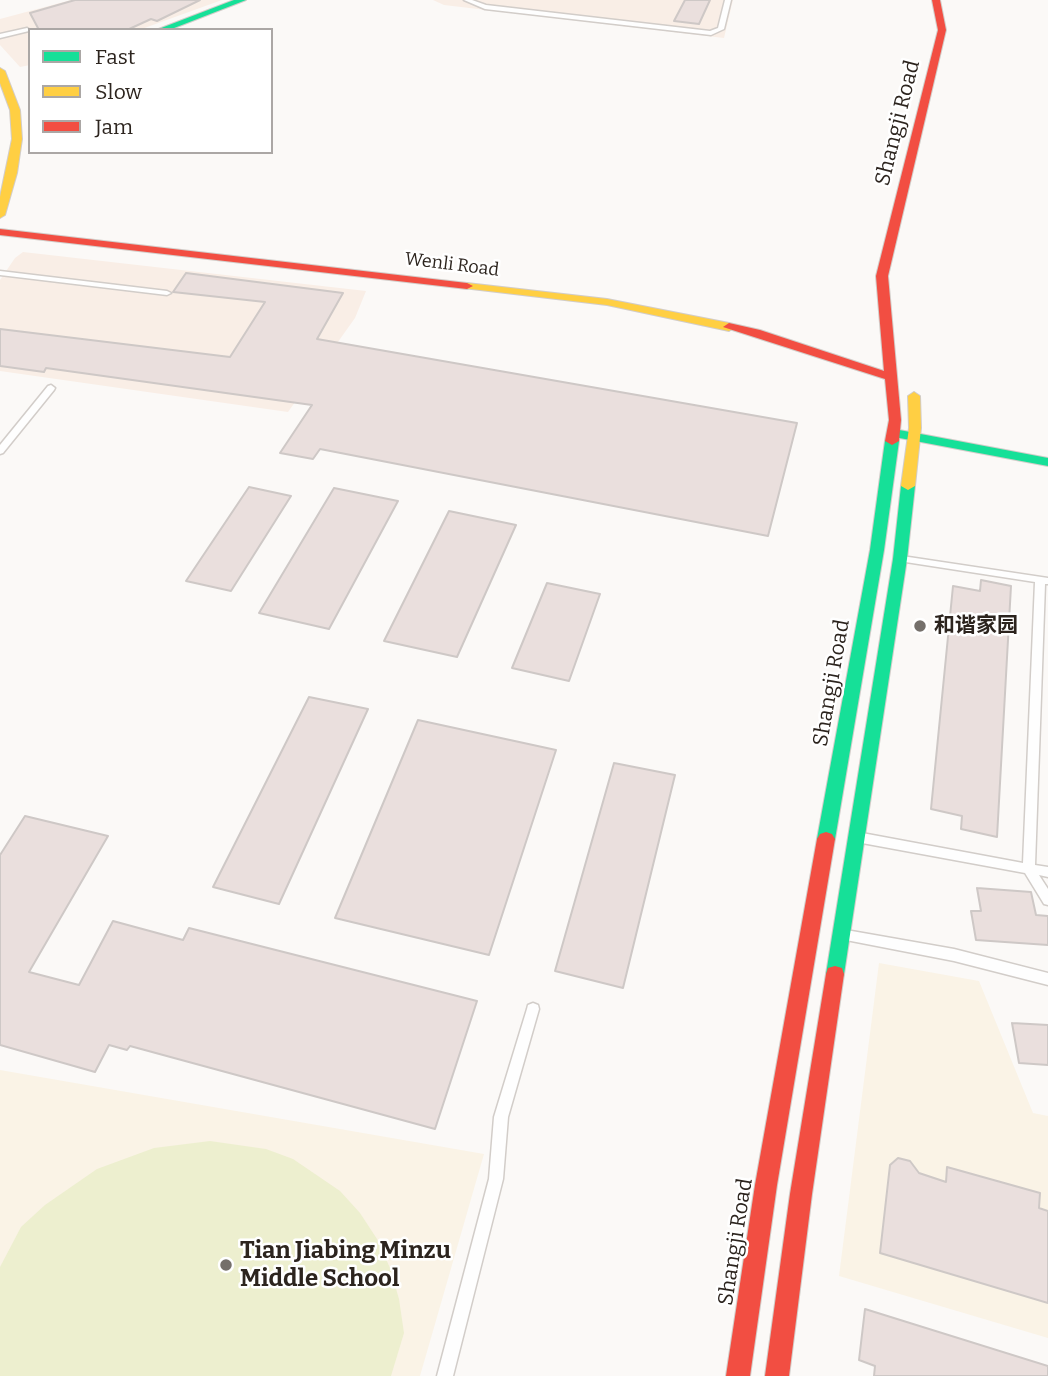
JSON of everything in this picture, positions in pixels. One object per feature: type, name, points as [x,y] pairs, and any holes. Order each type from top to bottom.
[{"type":"main road","points":[[165,28],[242,0]]},
{"type":"main road","name":"Shangji Road","points":[[738,1376],[766,1185],[877,550],[895,404],[882,276],[942,30],[936,0]]},
{"type":"main road","name":"Shangji Road","points":[[924,174],[956,32],[950,0]]},
{"type":"main road","points":[[0,215],[12,173],[17,139],[15,110],[6,81]]},
{"type":"main road","points":[[0,101],[4,126],[0,168]]},
{"type":"main road","name":"Wenli Road","points":[[0,232],[607,302],[756,333],[891,377]]},
{"type":"main road","points":[[777,1376],[801,1194],[900,559],[914,433],[915,406],[911,380]]},
{"type":"main road","points":[[894,429],[1048,463]]},
{"type":"main road","points":[[914,433],[1048,453]]},
{"type":"lane","points":[[467,0],[485,7],[711,33],[721,29],[728,0]]},
{"type":"lane","points":[[485,7],[491,0]]},
{"type":"lane","points":[[0,36],[27,30]]},
{"type":"lane","points":[[0,273],[167,293]]},
{"type":"lane","points":[[0,451],[51,387]]},
{"type":"lane","points":[[900,559],[1044,581],[1029,869],[1048,900]]},
{"type":"lane","points":[[857,837],[1048,872]]},
{"type":"lane","points":[[841,935],[954,955],[1048,979]]},
{"type":"lane","points":[[445,1376],[496,1179],[501,1117],[533,1009]]},
{"type":"shaded area","points":[[71,0],[222,0],[145,28],[28,28],[28,65],[20,67],[0,45],[0,19]]},
{"type":"shaded area","points":[[433,0],[733,0],[724,38],[444,5]]},
{"type":"shaded area","points":[[23,252],[366,291],[355,318],[288,412],[0,371],[0,280],[15,258]]},
{"type":"shaded area","points":[[879,963],[979,981],[1033,1113],[1048,1116],[1048,1338],[839,1276]]},
{"type":"shaded area","name":"Tian Jiabing Minzu Middle School","points":[[0,1070],[484,1154],[420,1376],[0,1376]]},
{"type":"green space","name":"Tian Jiabing Minzu Middle School","points":[[210,1141],[266,1149],[293,1159],[340,1191],[360,1213],[377,1239],[390,1268],[399,1299],[404,1333],[391,1376],[0,1376],[0,1267],[21,1227],[45,1205],[97,1169],[154,1148]]},
{"type":"building","points":[[75,0],[200,0],[157,21],[151,19],[131,28],[38,28],[30,13]]},
{"type":"building","points":[[685,0],[710,0],[699,24],[674,21]]},
{"type":"building","points":[[186,273],[343,293],[317,339],[797,423],[768,536],[320,449],[313,459],[280,453],[312,405],[46,368],[44,372],[0,366],[0,329],[230,357],[265,302],[173,292]]},
{"type":"building","points":[[249,487],[291,496],[231,591],[186,581]]},
{"type":"building","points":[[334,488],[398,501],[329,629],[259,613]]},
{"type":"building","points":[[449,511],[516,525],[457,657],[384,641]]},
{"type":"building","points":[[981,580],[1011,586],[997,837],[961,829],[962,816],[931,809],[953,586],[980,591]]},
{"type":"building","points":[[547,583],[600,594],[569,681],[512,668]]},
{"type":"building","points":[[309,697],[368,709],[279,904],[213,887]]},
{"type":"building","points":[[418,720],[556,750],[489,955],[335,918]]},
{"type":"building","points":[[614,763],[675,775],[623,988],[555,971]]},
{"type":"building","points":[[25,816],[108,836],[29,972],[79,985],[113,921],[183,940],[189,928],[477,1001],[435,1129],[130,1046],[127,1050],[109,1045],[95,1072],[0,1045],[0,855]]},
{"type":"building","points":[[977,888],[1031,892],[1036,915],[1048,916],[1048,945],[976,940],[971,911],[981,911]]},
{"type":"building","points":[[1012,1023],[1048,1025],[1048,1065],[1019,1063]]},
{"type":"building","points":[[898,1158],[910,1161],[919,1173],[946,1182],[947,1167],[1040,1193],[1039,1208],[1048,1211],[1048,1303],[880,1253],[890,1165]]},
{"type":"building","points":[[865,1309],[1048,1366],[1048,1376],[874,1376],[875,1366],[859,1360]]},
{"type":"traffic: fast","points":[[165,28],[242,0]]},
{"type":"traffic: fast","points":[[894,433],[1048,462]]},
{"type":"traffic: fast","points":[[826,839],[877,550],[892,441]]},
{"type":"traffic: fast","points":[[835,974],[900,559],[908,486]]},
{"type":"traffic: slow","points":[[0,71],[15,110],[17,139],[12,173],[0,215]]},
{"type":"traffic: slow","points":[[467,286],[607,302],[729,327]]},
{"type":"traffic: slow","points":[[908,486],[915,428],[914,396]]},
{"type":"traffic: jam","points":[[892,441],[895,420],[882,276],[942,30],[936,0]]},
{"type":"traffic: jam","points":[[0,232],[467,286]]},
{"type":"traffic: jam","points":[[729,327],[756,333],[891,377]]},
{"type":"traffic: jam","points":[[738,1376],[766,1185],[826,839]]},
{"type":"traffic: jam","points":[[777,1376],[801,1194],[835,974]]},
{"type":"place","name":"和谐家园","points":[[920,626]]},
{"type":"place","name":"Tian Jiabing Minzu Middle School","points":[[226,1265]]}]
